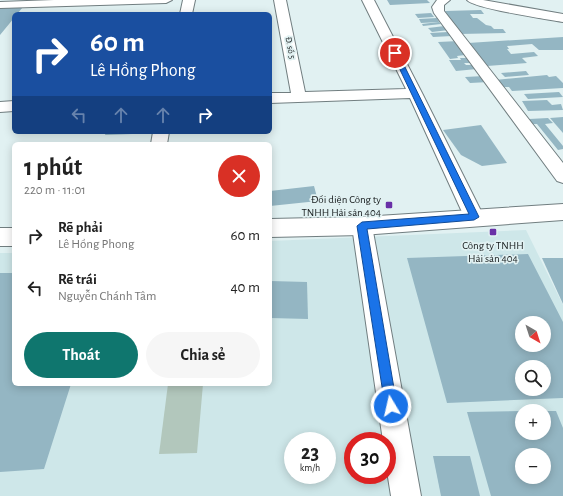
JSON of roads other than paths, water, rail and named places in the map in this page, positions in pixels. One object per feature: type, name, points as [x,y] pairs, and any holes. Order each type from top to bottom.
[{"type":"highway","points":[[272,228],[362,226],[563,212]]},
{"type":"highway","points":[[0,237],[12,237]]},
{"type":"street","points":[[0,5],[89,1],[166,0]]},
{"type":"street","points":[[186,12],[188,0]]},
{"type":"street","name":"Đ. số 5","points":[[280,0],[299,97]]},
{"type":"street","points":[[368,0],[415,93],[474,217]]},
{"type":"street","points":[[444,0],[440,2],[438,11],[517,113],[563,176]]},
{"type":"street","points":[[473,0],[484,4],[563,18]]},
{"type":"street","points":[[83,12],[89,1]]},
{"type":"street","points":[[272,98],[415,93]]},
{"type":"street","points":[[0,107],[12,106]]},
{"type":"street","points":[[362,226],[406,496]]},
{"type":"place","name":"Đối diện Công ty TNHH Hải sản 404","points":[[389,205]]},
{"type":"place","name":"Công ty TNHH Hải sản 404","points":[[493,232]]}]
